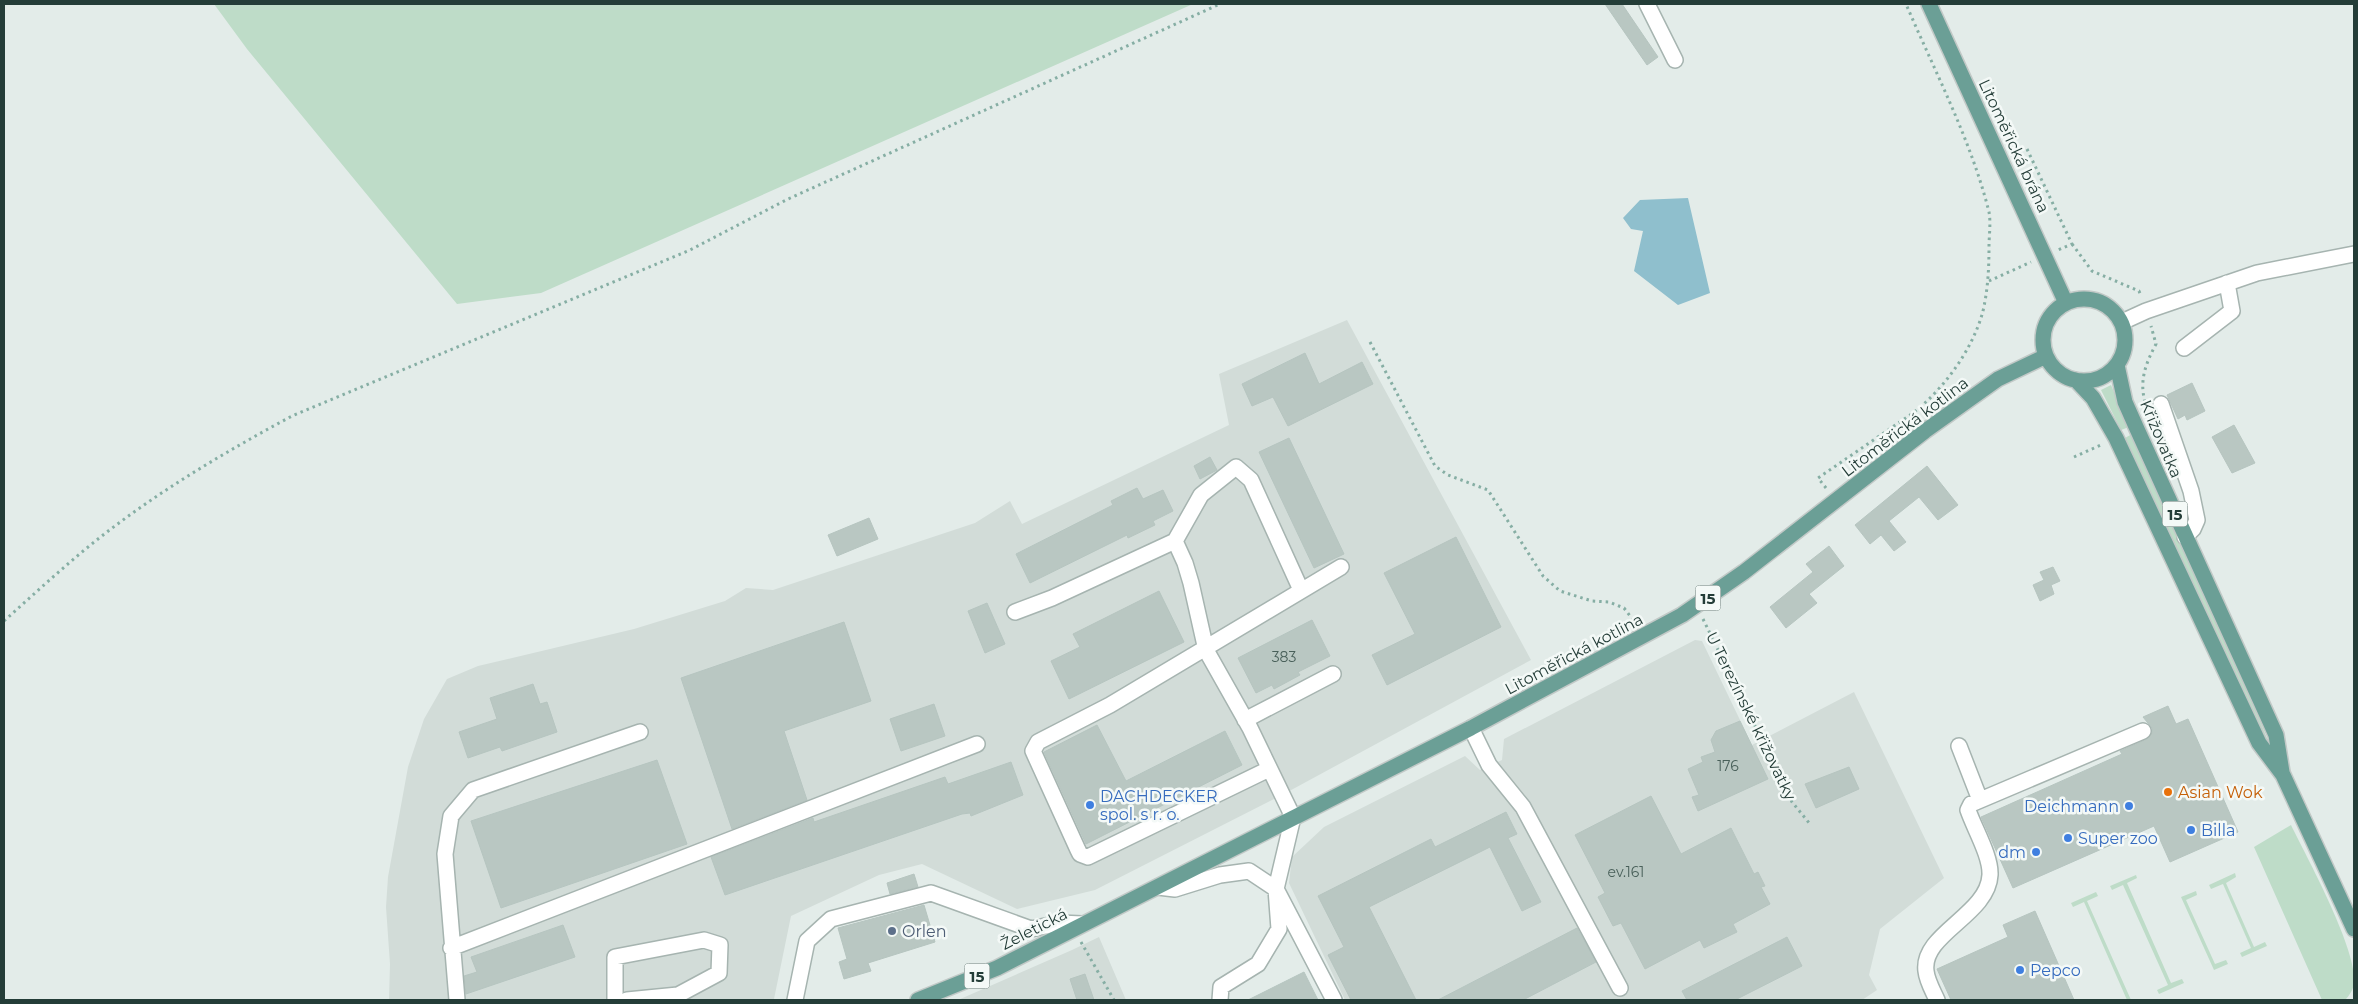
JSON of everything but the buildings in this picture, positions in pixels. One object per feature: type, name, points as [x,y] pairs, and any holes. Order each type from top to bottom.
[{"type":"main road","name":"Litoměřická brána","points":[[1929,4],[2066,303]]},
{"type":"main road","points":[[2046,356],[2043,344],[2044,331],[2052,315],[2066,303],[2078,299],[2091,299],[2104,303],[2114,311],[2122,322],[2125,344],[2117,365],[2099,378],[2076,380]]},
{"type":"main road","name":"Litoměřická kotlina","points":[[1078,927],[1470,728],[1645,636],[1697,606],[1836,502],[1925,431],[1998,379],[2046,356]]},
{"type":"main road","name":"15","points":[[2046,356],[2054,367],[2064,375],[2076,380],[2093,398],[2116,438],[2259,743],[2283,775],[2354,929]]},
{"type":"main road","name":"Křižovatka","points":[[2117,365],[2125,402],[2276,735],[2283,775]]},
{"type":"main road","name":"Želetická","points":[[918,1000],[997,968],[1078,927]]},
{"type":"street","points":[[1647,4],[1675,60]]},
{"type":"street","points":[[2122,322],[2227,282],[2257,273],[2354,254]]},
{"type":"street","points":[[2184,348],[2232,310],[2227,282]]},
{"type":"street","points":[[2161,404],[2191,491],[2198,520],[2185,537]]},
{"type":"street","points":[[1015,612],[1052,598],[1174,541],[1201,495],[1236,467],[1251,480],[1301,590]]},
{"type":"street","points":[[1174,541],[1186,563],[1206,650],[1245,720],[1293,817],[1276,889],[1278,928],[1258,964],[1221,987],[1220,1000]]},
{"type":"street","points":[[1269,769],[1094,855],[1084,856],[1078,850],[1034,754],[1033,747],[1038,742],[1110,705],[1206,650],[1341,567]]},
{"type":"street","points":[[1245,720],[1333,674]]},
{"type":"street","points":[[1470,728],[1490,765],[1522,807],[1620,988]]},
{"type":"street","points":[[1937,1000],[1926,971],[1930,950],[1983,898],[1989,887],[1989,863],[1968,810],[1971,804],[2143,730]]},
{"type":"street","points":[[457,1000],[451,948],[445,854],[451,816],[473,790],[640,732]]},
{"type":"street","points":[[451,948],[977,744]]},
{"type":"street","points":[[1958,746],[1980,800]]},
{"type":"street","points":[[1158,887],[1175,889],[1220,875],[1248,871],[1276,889],[1334,1000]]},
{"type":"street","points":[[795,1000],[807,941],[831,919],[849,914],[931,893],[1031,929],[1060,923],[1078,927]]},
{"type":"street","points":[[614,1000],[615,957],[704,940],[720,945],[719,973],[678,996],[627,1000]]},
{"type":"path","points":[[4,621],[93,543],[142,507],[234,446],[292,416],[690,250],[788,199],[1220,4]]},
{"type":"path","points":[[1836,502],[1818,478],[1913,413],[1942,384],[1967,348],[1983,312],[1989,281],[1989,214],[1966,145],[1906,4]]},
{"type":"path","points":[[1370,342],[1436,466],[1448,475],[1488,490],[1499,504],[1543,576],[1560,591],[1592,601],[1608,602],[1624,608],[1645,636]]},
{"type":"path","name":"U Terezínské křižovatky","points":[[1697,606],[1792,802],[1810,824]]},
{"type":"path","points":[[1078,927],[1114,1000]]},
{"type":"shaded area","points":[[1347,320],[1531,660],[1282,795],[1095,890],[1017,909],[922,864],[879,875],[791,916],[774,999],[771,1000],[389,1000],[390,964],[386,907],[388,877],[408,767],[424,719],[447,679],[478,666],[634,629],[725,601],[746,588],[773,590],[975,523],[1010,501],[1022,524],[1229,425],[1219,374]]},
{"type":"shaded area","points":[[1695,640],[1702,641],[1752,745],[1854,692],[1944,878],[1880,929],[1869,975],[1877,990],[1862,1000],[1345,1000],[1289,883],[1292,857],[1324,827],[1465,756],[1480,770],[1502,760],[1504,739]]},
{"type":"shaded area","points":[[1099,937],[1126,1000],[958,1000],[1072,950]]},
{"type":"green space","points":[[214,4],[1193,4],[541,293],[457,304],[247,49]]},
{"type":"green space","points":[[2111,385],[2129,427],[2121,430],[2101,390]]},
{"type":"green space","points":[[2132,434],[2240,672],[2269,743],[2268,745],[2218,644],[2125,438]]},
{"type":"green space","points":[[2291,825],[2330,904],[2348,949],[2353,969],[2354,984],[2351,993],[2345,1000],[2322,1000],[2254,847]]},
{"type":"green space","points":[[2235,873],[2236,877],[2226,883],[2254,947],[2265,942],[2267,946],[2242,957],[2240,953],[2251,948],[2223,884],[2211,889],[2209,885]]},
{"type":"green space","points":[[2136,875],[2137,878],[2127,883],[2171,983],[2182,979],[2184,983],[2159,994],[2157,990],[2168,985],[2123,885],[2112,890],[2110,886]]},
{"type":"green space","points":[[2196,891],[2197,895],[2186,900],[2215,964],[2226,960],[2228,964],[2214,970],[2181,897]]},
{"type":"green space","points":[[2096,892],[2098,896],[2087,901],[2131,1000],[2127,1000],[2084,902],[2073,907],[2071,903]]},
{"type":"water","points":[[1688,198],[1710,293],[1678,305],[1634,271],[1643,231],[1631,229],[1623,218],[1640,200]]},
{"type":"place","name":"Asian Wok","points":[[2168,792]]},
{"type":"place","name":"DACHDECKER spol. s r. o.","points":[[1090,805]]},
{"type":"place","name":"Deichmann","points":[[2129,806]]},
{"type":"place","name":"Billa","points":[[2191,830]]},
{"type":"place","name":"Super zoo","points":[[2068,838]]},
{"type":"place","name":"dm","points":[[2036,852]]},
{"type":"place","name":"Orlen","points":[[892,931]]},
{"type":"place","name":"Pepco","points":[[2020,970]]}]
